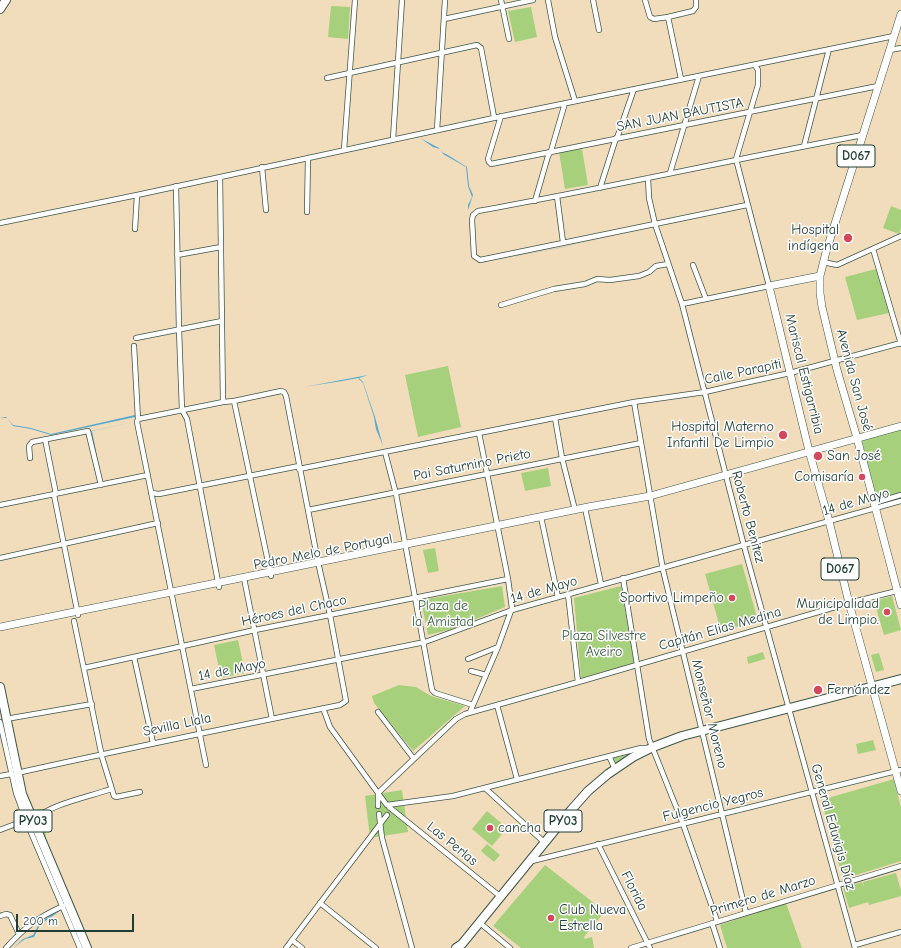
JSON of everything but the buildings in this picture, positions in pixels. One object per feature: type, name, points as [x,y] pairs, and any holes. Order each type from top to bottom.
[{"type":"highway","points":[[0,9],[6,0]]},
{"type":"highway","name":"PY03","points":[[460,947],[588,791],[615,769],[633,757],[671,740],[789,710],[901,679]]},
{"type":"highway","name":"PY03","points":[[0,687],[3,721],[14,773],[22,794],[29,820],[87,948]]},
{"type":"main road","name":"D067","points":[[820,276],[823,262],[901,14]]},
{"type":"main road","points":[[769,286],[820,276]]},
{"type":"main road","name":"Avenida San José","points":[[820,276],[821,300],[835,361],[857,438],[874,506],[899,590],[901,605]]},
{"type":"main road","name":"Mariscal Estigarribia","points":[[769,286],[809,452],[829,521],[849,603],[872,687],[898,771],[901,791]]},
{"type":"main road","name":"Pedro Melo de Portugal","points":[[0,631],[318,564],[648,498],[650,496],[725,474],[901,426]]},
{"type":"main road","name":"Pedro Melo de Portugal","points":[[541,519],[575,510],[585,510]]},
{"type":"main road","name":"Pedro Melo de Portugal","points":[[0,628],[76,616]]},
{"type":"street","points":[[344,150],[355,0]]},
{"type":"street","points":[[393,139],[402,0]]},
{"type":"street","points":[[436,130],[445,0]]},
{"type":"street","points":[[501,0],[509,39]]},
{"type":"street","points":[[444,19],[533,0]]},
{"type":"street","points":[[548,0],[556,37],[575,101]]},
{"type":"street","points":[[593,0],[599,30]]},
{"type":"street","points":[[645,0],[650,17],[654,19],[693,11],[696,7],[696,0]]},
{"type":"street","points":[[668,17],[681,79]]},
{"type":"street","points":[[0,223],[137,195],[494,117],[894,36]]},
{"type":"street","points":[[327,78],[477,44],[481,48],[494,117]]},
{"type":"street","points":[[890,50],[901,48]]},
{"type":"street","points":[[804,146],[830,49]]},
{"type":"street","points":[[648,178],[649,198],[654,224],[682,304],[769,286],[736,159],[758,85],[759,75],[755,65]]},
{"type":"street","points":[[670,173],[699,76]]},
{"type":"street","name":"SAN JUAN BAUTISTA","points":[[501,116],[488,159],[491,164],[878,86]]},
{"type":"street","points":[[600,188],[634,89]]},
{"type":"street","points":[[535,201],[566,103]]},
{"type":"street","points":[[747,205],[480,260],[474,256],[472,220],[473,215],[476,212],[600,188],[736,159],[863,135]]},
{"type":"street","points":[[308,158],[308,212]]},
{"type":"street","points":[[262,167],[266,210]]},
{"type":"street","points":[[220,176],[223,402]]},
{"type":"street","points":[[176,186],[182,410],[187,419],[219,585]]},
{"type":"street","points":[[135,229],[137,195]]},
{"type":"street","points":[[558,196],[563,242]]},
{"type":"street","points":[[823,262],[837,265],[901,236]]},
{"type":"street","points":[[177,254],[221,247]]},
{"type":"street","points":[[873,249],[901,343]]},
{"type":"street","points":[[501,304],[554,289],[585,284],[597,279],[610,280],[646,274],[656,266],[668,264]]},
{"type":"street","points":[[693,265],[706,299]]},
{"type":"street","name":"Roberto Benitez","points":[[682,304],[725,474],[789,710]]},
{"type":"street","points":[[136,338],[222,321]]},
{"type":"street","name":"Calle Parapiti","points":[[151,493],[159,494],[385,452],[634,402],[705,392],[790,373],[901,343]]},
{"type":"street","points":[[134,346],[137,422],[206,765]]},
{"type":"street","points":[[138,419],[280,391],[284,392],[318,564],[339,659]]},
{"type":"street","points":[[234,401],[270,574]]},
{"type":"street","name":"Monseñor Moreno","points":[[634,402],[663,567],[682,652],[746,912]]},
{"type":"street","points":[[555,418],[562,458],[575,510]]},
{"type":"street","points":[[30,458],[29,446],[31,442],[88,431],[101,486]]},
{"type":"street","points":[[470,712],[512,610],[508,579],[479,433]]},
{"type":"street","points":[[45,439],[84,668],[111,789],[116,797],[140,792]]},
{"type":"street","name":"Pai Saturnino Prieto","points":[[308,510],[641,443]]},
{"type":"street","points":[[385,452],[395,492],[432,690],[473,705]]},
{"type":"street","points":[[0,505],[101,486],[148,475]]},
{"type":"street","name":"14 de Mayo","points":[[191,689],[423,642],[512,610],[829,521],[901,495]]},
{"type":"street","name":"14 de Mayo","points":[[874,506],[901,501]]},
{"type":"street","points":[[585,510],[602,584]]},
{"type":"street","points":[[541,519],[558,597]]},
{"type":"street","points":[[0,558],[158,523]]},
{"type":"street","points":[[623,578],[649,739],[683,824],[715,922],[720,948]]},
{"type":"street","name":"Héroes del Chaco","points":[[84,668],[255,630],[508,579]]},
{"type":"street","points":[[244,580],[272,719]]},
{"type":"street","name":"Capitán Elias Medina","points":[[378,793],[456,719],[470,712],[899,590]]},
{"type":"street","points":[[568,594],[578,682]]},
{"type":"street","points":[[468,659],[498,647]]},
{"type":"street","points":[[134,657],[153,743]]},
{"type":"street","name":"Sevilla Llala","points":[[0,776],[343,704],[347,699],[339,659]]},
{"type":"street","points":[[471,671],[486,675]]},
{"type":"street","points":[[82,705],[89,694]]},
{"type":"street","points":[[3,721],[92,704]]},
{"type":"street","points":[[497,705],[517,779]]},
{"type":"street","name":"Las Perlas","points":[[323,708],[330,727],[387,805],[501,897]]},
{"type":"street","name":"General Eduvigis Díaz","points":[[789,710],[855,946]]},
{"type":"street","points":[[378,712],[414,759]]},
{"type":"street","points":[[378,806],[382,804],[387,805],[435,799],[485,788],[640,748],[653,747]]},
{"type":"street","points":[[608,756],[615,769]]},
{"type":"street","name":"Fulgencio Yegros","points":[[530,861],[898,771]]},
{"type":"street","points":[[485,788],[544,843]]},
{"type":"street","points":[[0,830],[29,820],[52,808],[111,789]]},
{"type":"street","points":[[378,793],[377,810],[379,814],[379,824],[382,838],[412,948]]},
{"type":"street","points":[[286,948],[387,815],[389,811],[387,805]]},
{"type":"street","points":[[379,814],[382,816],[387,815]]},
{"type":"street","points":[[29,820],[80,948]]},
{"type":"street","name":"Florida","points":[[598,844],[650,948]]},
{"type":"street","name":"Primero de Marzo","points":[[631,948],[901,866]]},
{"type":"street","points":[[320,903],[376,948]]},
{"type":"street","points":[[6,948],[31,923],[63,906]]},
{"type":"street","points":[[0,916],[6,914],[10,915],[19,934]]},
{"type":"street","points":[[480,923],[510,948]]},
{"type":"street","points":[[855,946],[901,932]]},
{"type":"street","points":[[292,940],[302,948]]},
{"type":"green space","points":[[331,6],[350,7],[348,39],[328,37]]},
{"type":"green space","points":[[531,7],[537,37],[515,42],[508,11]]},
{"type":"green space","points":[[582,149],[588,185],[565,189],[559,152]]},
{"type":"green space","points":[[891,206],[901,210],[901,228],[899,234],[883,228]]},
{"type":"green space","points":[[876,269],[889,313],[857,320],[845,277]]},
{"type":"green space","points":[[448,366],[461,427],[418,437],[405,375]]},
{"type":"green space","points":[[901,429],[901,493],[877,500],[862,441]]},
{"type":"green space","points":[[548,468],[551,486],[525,491],[521,473]]},
{"type":"green space","points":[[435,548],[439,571],[428,573],[423,550]]},
{"type":"green space","name":"Sportivo Limpeño","points":[[742,564],[758,621],[721,631],[705,574]]},
{"type":"green space","name":"Plaza de la Amistad","points":[[502,586],[505,607],[452,629],[428,635],[421,600]]},
{"type":"green space","name":"Plaza Silvestre Aveiro","points":[[621,586],[634,663],[581,678],[574,598]]},
{"type":"green space","points":[[892,596],[901,630],[884,635],[874,601]]},
{"type":"green space","points":[[238,640],[245,673],[221,678],[214,645]]},
{"type":"green space","points":[[763,652],[765,659],[748,664],[747,657]]},
{"type":"green space","points":[[879,653],[884,670],[876,672],[871,655]]},
{"type":"green space","points":[[399,685],[416,687],[431,696],[465,706],[413,751],[374,703],[372,696]]},
{"type":"green space","points":[[873,740],[876,750],[858,754],[856,744]]},
{"type":"green space","points":[[628,755],[615,764],[612,758]]},
{"type":"green space","points":[[894,779],[901,808],[901,861],[843,879],[821,800]]},
{"type":"green space","points":[[402,790],[408,832],[370,838],[365,796]]},
{"type":"green space","points":[[47,809],[44,816],[46,839],[34,812],[35,810]]},
{"type":"green space","name":"cancha","points":[[487,811],[507,828],[492,846],[472,829]]},
{"type":"green space","points":[[487,844],[500,855],[494,862],[481,851]]},
{"type":"green space","points":[[545,865],[594,903],[601,916],[584,937],[585,939],[592,937],[594,948],[521,948],[493,926]]},
{"type":"green space","points":[[896,873],[901,896],[869,905],[868,902],[849,908],[843,888],[862,882],[864,887],[863,882]]},
{"type":"green space","points":[[786,903],[802,948],[727,948],[720,925]]},
{"type":"water","points":[[420,138],[439,148],[440,149],[433,147]]},
{"type":"water","points":[[441,150],[443,153],[467,167],[469,186],[473,195],[468,210],[468,205],[472,197],[468,186],[466,167],[443,154]]},
{"type":"water","points":[[620,234],[559,248],[480,263],[558,248]]},
{"type":"water","points":[[368,375],[359,378],[363,382],[375,417],[383,446],[376,429],[374,417],[363,383],[358,378],[306,387]]},
{"type":"water","points":[[135,415],[135,417],[51,435],[31,429],[13,426],[8,419],[13,425],[31,428],[51,434]]},
{"type":"water","points":[[134,422],[92,431],[102,482],[91,431]]},
{"type":"water","points":[[61,910],[39,927],[34,937],[25,939],[13,948],[23,939],[33,935],[38,926],[44,920]]},
{"type":"place","name":"Hospital indígena","points":[[848,238]]},
{"type":"place","name":"Hospital Materno Infantil De Limpio","points":[[783,435]]},
{"type":"place","name":"San José","points":[[818,456]]},
{"type":"place","name":"Comisaría","points":[[862,477]]},
{"type":"place","name":"Sportivo Limpeño","points":[[732,598]]},
{"type":"place","name":"Municipalidad de Limpio.","points":[[887,612]]},
{"type":"place","name":"Fernández","points":[[818,690]]},
{"type":"place","name":"cancha","points":[[490,828]]},
{"type":"place","name":"Club Nueva Estrella","points":[[551,918]]}]
